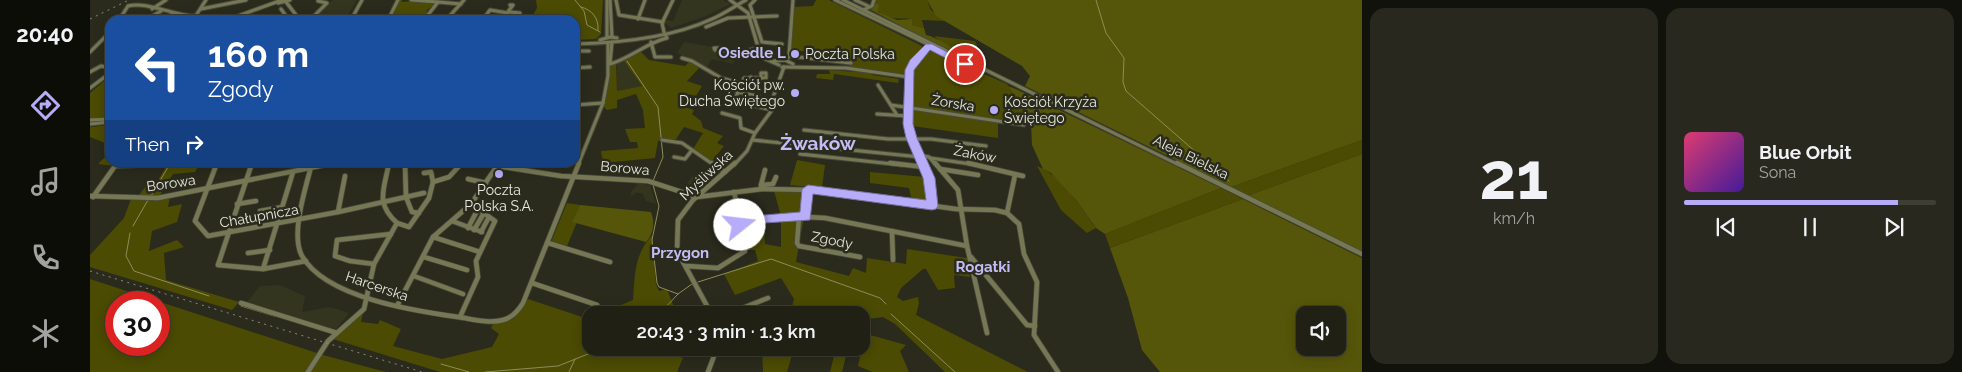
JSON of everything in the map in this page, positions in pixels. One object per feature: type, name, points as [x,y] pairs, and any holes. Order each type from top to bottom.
[{"type":"street","points":[[152,9],[166,0]]},
{"type":"street","points":[[197,15],[206,0]]},
{"type":"street","points":[[201,9],[230,5],[246,0]]},
{"type":"street","points":[[354,15],[362,0]]},
{"type":"street","points":[[390,15],[398,0]]},
{"type":"street","points":[[411,0],[460,4]]},
{"type":"street","points":[[450,15],[464,0]]},
{"type":"street","points":[[599,41],[609,31],[610,7],[608,0]]},
{"type":"street","points":[[608,0],[609,70]]},
{"type":"street","points":[[616,0],[619,16],[663,22]]},
{"type":"street","points":[[638,19],[645,0]]},
{"type":"street","points":[[610,64],[623,60],[651,42],[667,38],[664,33],[663,22],[673,0]]},
{"type":"street","points":[[731,0],[746,11],[761,57],[769,61],[799,66],[841,68],[909,77]]},
{"type":"street","points":[[737,4],[742,0]]},
{"type":"street","points":[[580,43],[664,33],[705,19],[746,0]]},
{"type":"street","points":[[755,0],[750,6],[762,42],[782,44]]},
{"type":"street","name":"Myśliwska","points":[[707,306],[677,251],[678,220],[688,205],[747,150],[755,133],[772,110],[785,63],[793,0]]},
{"type":"street","name":"Aleja Bielska","points":[[835,0],[875,17],[1362,254]]},
{"type":"street","name":"Aleja Bielska","points":[[843,0],[929,46],[952,55]]},
{"type":"street","points":[[854,0],[868,6]]},
{"type":"street","points":[[863,10],[868,6],[872,6],[874,0]]},
{"type":"street","points":[[241,15],[285,1],[297,15]]},
{"type":"street","points":[[315,15],[327,3],[318,1]]},
{"type":"street","points":[[428,15],[438,1]]},
{"type":"street","points":[[270,6],[283,4],[291,7]]},
{"type":"street","points":[[122,15],[127,7],[132,5],[176,15]]},
{"type":"street","points":[[506,15],[513,6],[510,5]]},
{"type":"street","points":[[610,7],[617,7]]},
{"type":"street","points":[[281,9],[285,15]]},
{"type":"street","points":[[486,15],[490,10],[520,12],[518,15]]},
{"type":"street","points":[[154,15],[161,11]]},
{"type":"street","points":[[706,27],[728,18],[777,16]]},
{"type":"street","points":[[609,31],[623,39]]},
{"type":"street","points":[[90,52],[105,37]]},
{"type":"street","points":[[609,70],[610,51],[615,44],[623,39]]},
{"type":"street","points":[[599,41],[606,45],[610,51]]},
{"type":"street","points":[[651,42],[655,57],[671,58]]},
{"type":"street","points":[[929,46],[913,62],[909,77],[907,116],[911,138],[930,183],[932,206]]},
{"type":"street","points":[[727,52],[740,53],[757,48]]},
{"type":"street","points":[[580,50],[589,51]]},
{"type":"street","points":[[682,58],[721,78],[741,84]]},
{"type":"street","points":[[785,63],[851,63]]},
{"type":"street","points":[[841,68],[843,63]]},
{"type":"street","points":[[90,72],[101,66],[105,67]]},
{"type":"street","points":[[580,68],[590,67]]},
{"type":"street","name":"Harcerska","points":[[580,163],[604,103],[609,70]]},
{"type":"street","points":[[90,88],[105,77]]},
{"type":"street","points":[[761,78],[745,77],[736,97],[755,106],[772,110]]},
{"type":"street","points":[[878,85],[897,115]]},
{"type":"street","points":[[738,92],[758,96],[755,106]]},
{"type":"street","points":[[580,105],[604,103]]},
{"type":"street","name":"Żorska","points":[[891,105],[1024,125]]},
{"type":"street","points":[[722,113],[740,118],[741,128],[755,133]]},
{"type":"street","points":[[878,114],[907,116]]},
{"type":"street","points":[[90,120],[105,120]]},
{"type":"street","points":[[90,124],[105,121]]},
{"type":"street","points":[[804,130],[888,139],[911,138],[986,146]]},
{"type":"street","points":[[662,140],[681,142],[725,172]]},
{"type":"street","points":[[752,140],[930,158],[958,190],[963,209],[967,246],[987,333]]},
{"type":"street","points":[[674,157],[685,159],[692,150]]},
{"type":"street","points":[[800,154],[924,167]]},
{"type":"street","name":"Żaków","points":[[930,158],[986,166],[1023,176]]},
{"type":"street","points":[[92,196],[114,167]]},
{"type":"street","points":[[208,189],[216,167]]},
{"type":"street","points":[[250,167],[217,261],[219,266],[263,269],[306,261],[298,243],[311,169]]},
{"type":"street","name":"Borowa","points":[[92,196],[158,198],[319,167]]},
{"type":"street","points":[[388,167],[382,204],[388,215],[397,223],[410,227],[428,198],[433,182],[431,172],[424,173]]},
{"type":"street","points":[[405,167],[406,197],[412,212],[420,213]]},
{"type":"street","points":[[433,182],[449,177],[458,167]]},
{"type":"street","points":[[397,306],[433,237],[471,204],[497,167]]},
{"type":"street","name":"Borowa","points":[[514,167],[561,176],[575,175],[653,182],[697,197]]},
{"type":"street","name":"Harcerska","points":[[306,261],[331,281],[397,306],[460,317],[497,321],[507,318],[521,307],[578,167]]},
{"type":"street","points":[[940,169],[978,175]]},
{"type":"street","points":[[761,187],[765,170]]},
{"type":"street","points":[[263,269],[293,172]]},
{"type":"street","points":[[1007,213],[1013,192],[1015,175]]},
{"type":"street","points":[[338,212],[345,176]]},
{"type":"street","points":[[697,197],[761,187],[772,184],[776,177]]},
{"type":"street","points":[[468,179],[486,182]]},
{"type":"street","points":[[761,187],[808,189],[932,206],[996,210],[1007,213],[1019,224],[1024,254],[1036,277],[1038,286],[1034,335],[1058,372]]},
{"type":"street","name":"Chałupnicza","points":[[208,189],[196,224],[208,236],[382,204],[424,193]]},
{"type":"street","name":"Zgody","points":[[806,216],[808,189]]},
{"type":"street","points":[[686,266],[718,268],[742,253],[746,248],[734,192]]},
{"type":"street","points":[[237,204],[256,201]]},
{"type":"street","points":[[460,317],[477,281],[476,261],[495,221],[471,204]]},
{"type":"street","points":[[260,211],[283,207]]},
{"type":"street","points":[[468,228],[478,209]]},
{"type":"street","points":[[474,230],[484,213]]},
{"type":"street","name":"Zgody","points":[[799,216],[797,243],[799,246],[860,257]]},
{"type":"street","name":"Zgody","points":[[741,222],[806,216],[967,246]]},
{"type":"street","points":[[451,222],[482,232],[489,217]]},
{"type":"street","points":[[308,372],[327,343],[362,312],[374,264],[397,223]]},
{"type":"street","points":[[892,231],[893,260]]},
{"type":"street","points":[[374,264],[350,261],[335,256],[337,240],[391,234]]},
{"type":"street","points":[[433,237],[480,252]]},
{"type":"street","points":[[548,243],[610,262]]},
{"type":"street","points":[[248,253],[270,250]]},
{"type":"street","points":[[969,255],[1027,324],[1035,326]]},
{"type":"street","points":[[424,257],[467,270]]},
{"type":"street","points":[[414,276],[462,294]]},
{"type":"street","points":[[532,283],[597,306]]},
{"type":"street","points":[[748,306],[768,298]]},
{"type":"street","points":[[241,303],[337,333]]},
{"type":"street","points":[[708,372],[715,356]]},
{"type":"shaded area","points":[[333,0],[357,0],[348,15],[318,15]]},
{"type":"shaded area","points":[[400,0],[402,2],[413,1],[435,4],[426,11],[428,12],[426,15],[393,15]]},
{"type":"shaded area","points":[[536,0],[603,0],[601,34],[596,39],[580,40],[580,15],[533,15],[537,8]]},
{"type":"shaded area","points":[[682,0],[723,0],[730,4],[706,16],[671,28],[665,23],[666,20],[673,21]]},
{"type":"shaded area","points":[[816,0],[829,0],[922,46],[922,49],[912,60],[905,74],[844,67],[852,64],[823,58],[824,52],[794,51],[791,54],[793,7],[813,6]]},
{"type":"shaded area","points":[[874,0],[927,0],[931,10],[945,21],[922,20],[924,28],[911,25],[911,19],[891,18],[877,11],[873,6]]},
{"type":"shaded area","points":[[927,0],[1362,0],[1362,140],[1231,187],[1025,86],[1030,76],[1022,66],[936,16]]},
{"type":"shaded area","points":[[879,4],[878,12],[897,20],[912,19],[912,25],[924,28],[926,35],[973,58],[972,61],[931,42],[869,9]]},
{"type":"shaded area","points":[[934,36],[975,41],[977,45],[973,58],[942,43]]},
{"type":"shaded area","points":[[684,42],[739,53],[733,64],[712,59],[706,68],[677,53]]},
{"type":"shaded area","points":[[929,50],[1007,84],[1031,123],[1023,122],[1023,124],[911,107],[911,92],[915,77],[912,76],[914,68]]},
{"type":"shaded area","points":[[640,51],[649,60],[685,66],[690,61],[700,67],[687,81],[702,86],[696,96],[683,93],[678,105],[694,110],[692,114],[701,121],[703,128],[723,136],[717,143],[724,146],[712,161],[693,149],[703,133],[684,127],[676,139],[658,141],[655,158],[603,163],[601,151],[638,148],[637,142],[630,142],[625,129],[645,128],[643,110],[636,94],[617,100],[617,108],[607,110],[604,107],[610,65],[616,62],[617,91],[642,86],[624,61]]},
{"type":"shaded area","points":[[624,61],[642,86],[617,91],[617,63]]},
{"type":"shaded area","points":[[829,70],[871,73],[872,75],[899,79],[898,83],[834,74],[833,80],[816,78],[817,74],[830,74]]},
{"type":"shaded area","points":[[105,80],[105,117],[90,118],[90,93]]},
{"type":"shaded area","points":[[1008,86],[1221,188],[1105,234],[1096,228],[1076,200],[1051,173],[1043,169],[1032,145],[1031,123]]},
{"type":"shaded area","points":[[911,109],[998,122],[998,138],[912,126]]},
{"type":"shaded area","points":[[105,126],[105,143],[90,137],[90,127]]},
{"type":"shaded area","points":[[1362,140],[1362,154],[1247,196],[1231,187]]},
{"type":"shaded area","points":[[1362,154],[1362,252],[1247,196]]},
{"type":"shaded area","points":[[105,157],[105,165],[98,164]]},
{"type":"shaded area","points":[[797,160],[825,165],[822,188],[790,185]]},
{"type":"shaded area","points":[[1037,166],[1063,184],[1096,228],[1087,233],[1061,210]]},
{"type":"shaded area","points":[[166,167],[198,167],[195,172],[173,174],[160,195],[162,197],[139,195],[149,182],[157,182]]},
{"type":"shaded area","points":[[870,172],[925,177],[929,201],[912,201],[909,188],[870,183]]},
{"type":"shaded area","points":[[693,175],[708,183],[695,194],[683,189]]},
{"type":"shaded area","points":[[639,183],[650,185],[656,204],[646,201],[642,193],[636,193],[630,197],[632,190]]},
{"type":"shaded area","points":[[1221,188],[1243,199],[1110,248],[1105,234]]},
{"type":"shaded area","points":[[774,191],[806,192],[804,215],[781,216]]},
{"type":"shaded area","points":[[170,197],[168,207],[182,204],[177,222],[152,231],[149,251],[177,240],[184,247],[164,253],[166,280],[239,302],[232,310],[90,267],[90,255],[124,218],[131,199]]},
{"type":"shaded area","points":[[1243,199],[1362,258],[1362,372],[1160,372],[1142,350],[1128,298],[1110,248]]},
{"type":"shaded area","points":[[567,203],[580,205],[573,221],[577,222],[567,246],[551,242]]},
{"type":"shaded area","points":[[580,205],[651,212],[653,224],[649,239],[646,242],[572,222]]},
{"type":"shaded area","points":[[781,217],[804,217],[796,262],[849,276],[853,268],[866,273],[867,258],[906,264],[907,249],[967,258],[970,277],[954,275],[955,288],[938,290],[926,269],[923,269],[901,288],[897,297],[903,301],[918,297],[919,303],[916,315],[1028,372],[945,372],[895,324],[883,317],[870,319],[870,306],[792,306],[794,299],[781,278],[735,295],[724,274],[758,261],[755,250],[747,250],[744,232],[764,230],[765,244],[781,247]]},
{"type":"shaded area","points":[[652,235],[656,284],[659,291],[667,289],[674,306],[619,306],[633,300],[636,266],[646,243]]},
{"type":"shaded area","points":[[90,279],[127,291],[105,291],[105,356],[170,356],[170,305],[323,355],[386,372],[90,372]]},
{"type":"shaded area","points":[[280,285],[305,296],[302,312],[330,307],[349,313],[334,332],[245,304],[260,286]]},
{"type":"shaded area","points":[[528,299],[582,317],[582,356],[677,356],[683,358],[677,372],[440,372],[333,339],[363,313],[361,322],[378,324],[380,320],[401,329],[393,346],[442,359],[492,347],[499,334],[491,328],[493,324],[513,319]]},
{"type":"shaded area","points":[[870,335],[906,345],[900,351],[909,372],[872,372],[858,366],[860,356],[870,356]]},
{"type":"shaded area","points":[[762,356],[792,356],[787,372],[763,372]]},
{"type":"shaded area","points":[[834,356],[846,356],[842,372],[830,372]]},
{"type":"waterway","points":[[575,0],[584,11],[587,25],[600,32]]},
{"type":"waterway","points":[[1096,0],[1106,33],[1124,58],[1123,82],[1126,91],[1229,181]]},
{"type":"waterway","points":[[581,7],[594,15],[598,30]]},
{"type":"waterway","points":[[627,61],[658,107],[663,157],[653,181]]},
{"type":"waterway","points":[[151,196],[168,167]]},
{"type":"waterway","points":[[653,185],[659,206],[652,240],[657,283],[659,287],[678,294]]},
{"type":"waterway","points":[[133,226],[148,200]]},
{"type":"waterway","points":[[130,233],[126,256],[134,271],[209,296]]},
{"type":"waterway","points":[[698,282],[771,259],[880,298],[886,304]]},
{"type":"waterway","points":[[678,294],[692,284]]},
{"type":"waterway","points":[[667,306],[678,294]]},
{"type":"waterway","points":[[241,306],[274,316]]},
{"type":"waterway","points":[[891,314],[955,372]]},
{"type":"waterway","points":[[575,359],[583,356]]},
{"type":"waterway","points":[[485,372],[558,366],[575,359]]},
{"type":"waterway","points":[[569,372],[575,359]]},
{"type":"waterway","points":[[441,364],[469,372]]},
{"type":"railway","points":[[90,19],[129,0]]},
{"type":"railway","points":[[90,271],[422,372]]},
{"type":"place","name":"Poczta Polska","points":[[795,54]]},
{"type":"place","name":"Kościół pw. Ducha Świętego","points":[[795,93]]},
{"type":"place","name":"Kościół Krzyża Świętego","points":[[994,110]]},
{"type":"place","name":"Poczta Polska S.A.","points":[[499,174]]},
{"type":"district","name":"Osiedle L","points":[[752,53]]},
{"type":"district","name":"Żwaków","points":[[818,143]]},
{"type":"district","name":"Przygon","points":[[680,253]]},
{"type":"district","name":"Rogatki","points":[[983,267]]},
{"type":"route","points":[[740,225],[741,222],[764,218],[806,216],[808,189],[932,206],[929,178],[911,138],[908,124],[907,107],[910,70],[913,62],[929,46],[965,64]]}]
